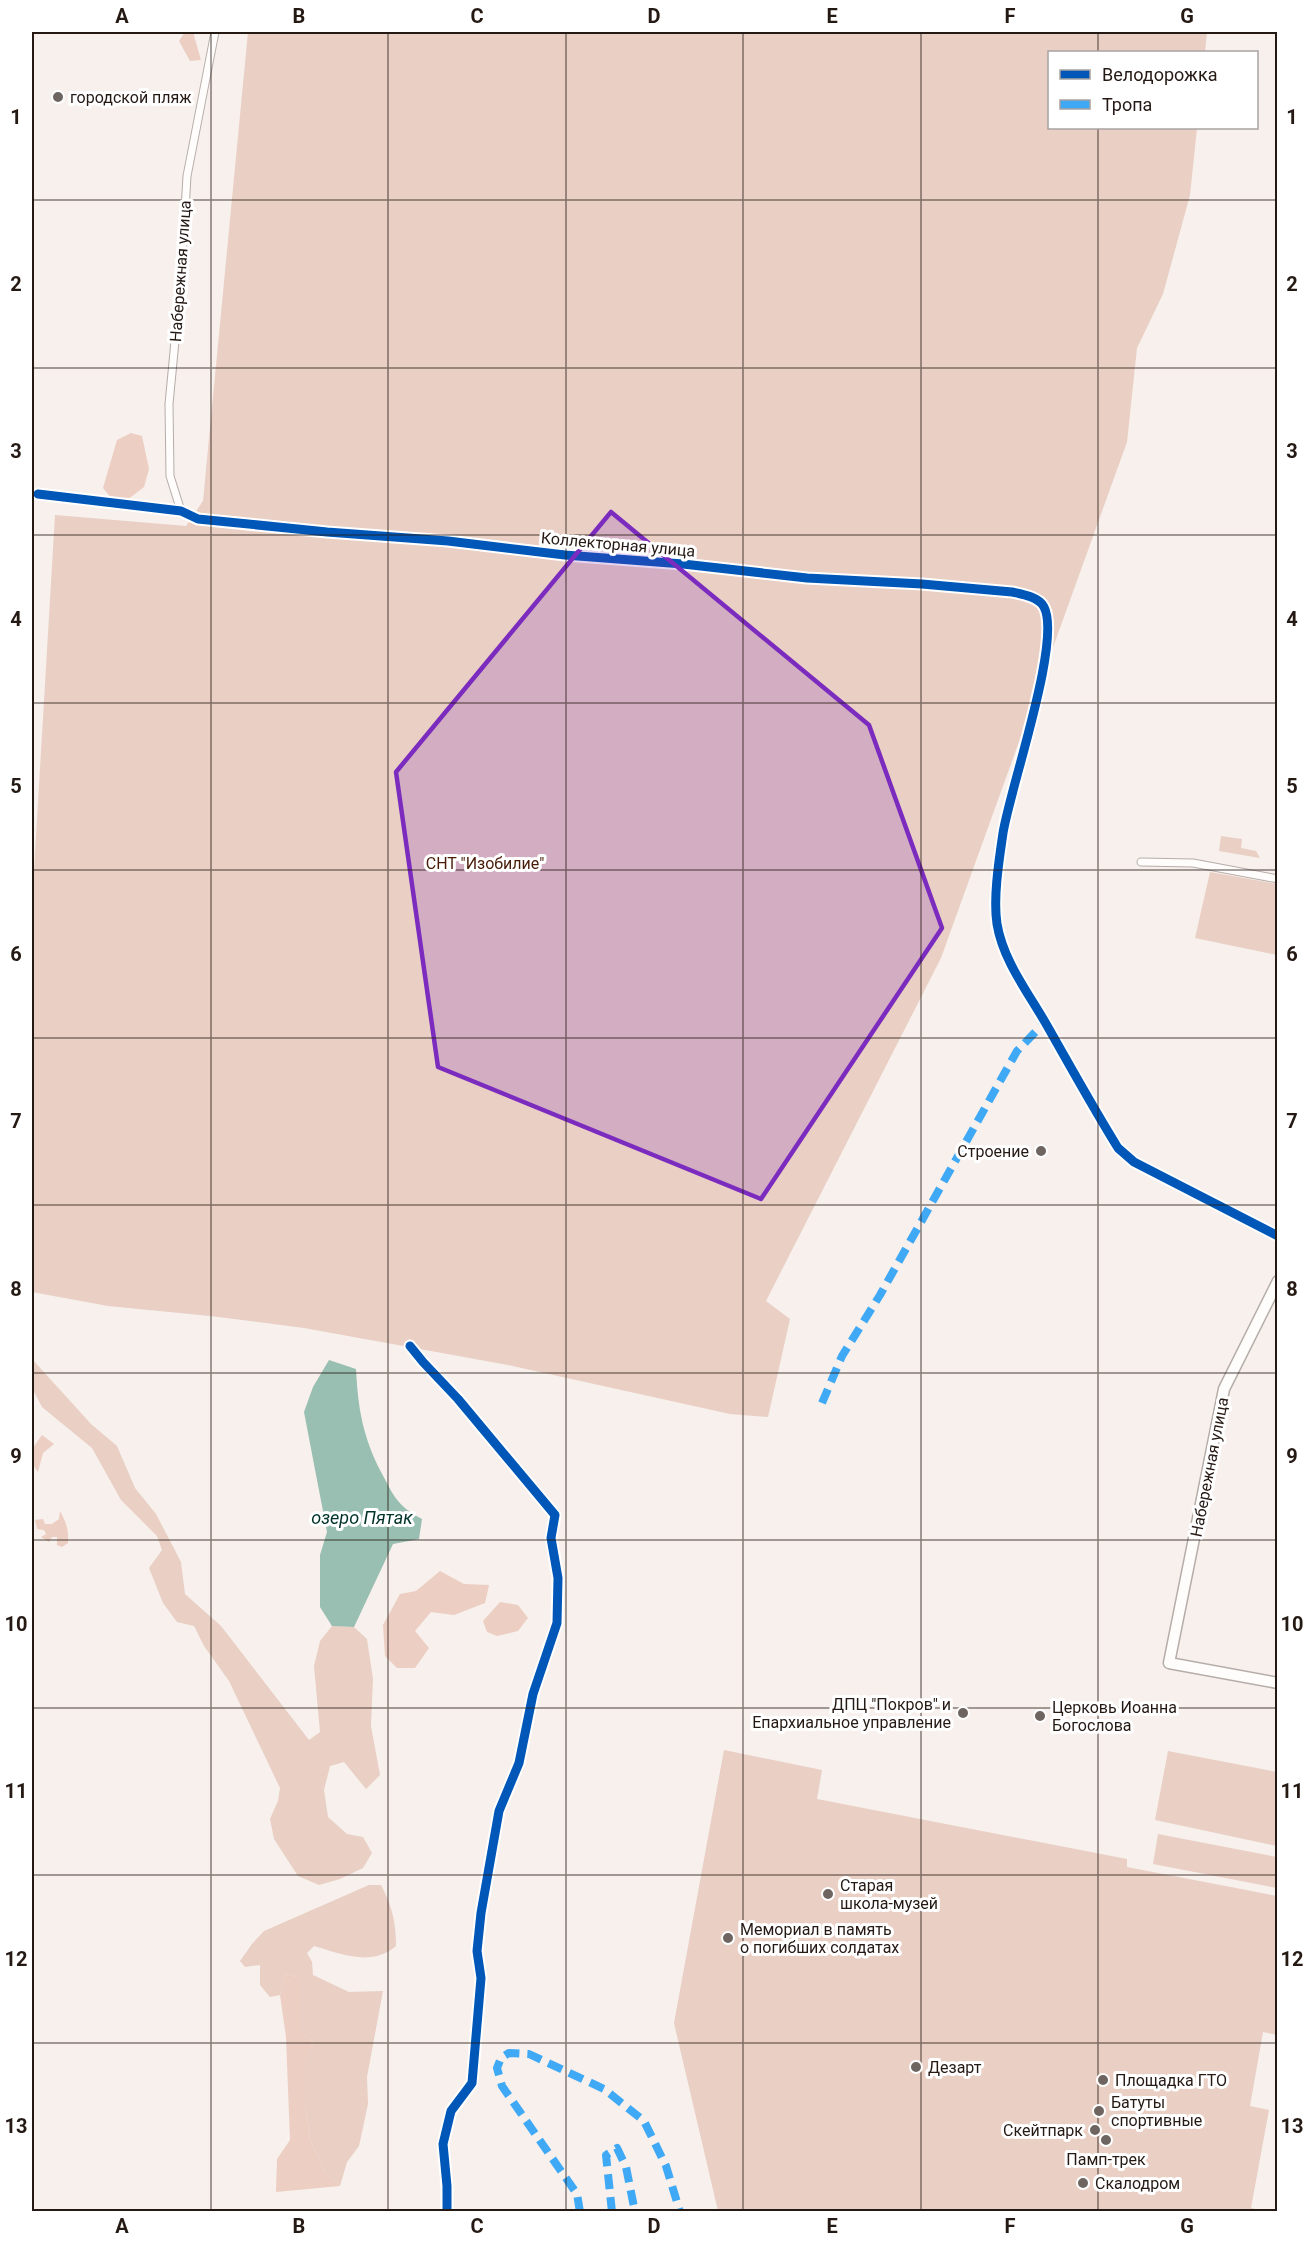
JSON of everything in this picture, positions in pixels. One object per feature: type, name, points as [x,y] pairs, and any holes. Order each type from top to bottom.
[{"type":"street","name":"Набережная улица","points":[[181,511],[170,476],[169,404],[181,278],[187,176],[215,32]]},
{"type":"street","name":"Коллекторная улица","points":[[38,494],[181,511],[198,519],[327,532],[448,541],[565,555],[683,564],[807,578],[1012,592],[1025,594],[1043,604],[1047,613],[1048,636],[1042,671],[1003,832],[997,904],[997,923],[1003,946],[1020,980],[1118,1148],[1134,1162],[1278,1236]]},
{"type":"street","points":[[1142,862],[1193,863],[1278,879]]},
{"type":"street","name":"Набережная улица","points":[[1278,1281],[1224,1389],[1169,1663],[1278,1683]]},
{"type":"street","points":[[410,1346],[458,1399],[555,1515],[552,1538],[558,1578],[557,1623],[533,1694],[519,1762],[499,1811],[493,1842],[477,1951],[481,1978],[472,2084],[451,2111],[443,2144],[447,2211]]},
{"type":"highlighted area","points":[[611,512],[869,725],[942,928],[761,1199],[438,1067],[396,772]]},
{"type":"green space","name":"СНТ \"Изобилие\"","points":[[248,32],[1207,32],[1205,51],[1048,51],[1048,129],[1197,129],[1190,195],[1163,294],[1137,348],[1127,442],[941,958],[766,1301],[790,1319],[768,1417],[730,1414],[508,1365],[304,1328],[108,1306],[32,1292],[32,904],[55,515],[186,526],[203,501]]},
{"type":"green space","points":[[1221,836],[1242,839],[1241,848],[1256,851],[1260,858],[1219,851]]},
{"type":"green space","points":[[1210,872],[1277,884],[1277,955],[1195,938]]},
{"type":"green space","points":[[32,1359],[91,1424],[117,1446],[135,1488],[156,1514],[181,1562],[185,1594],[221,1626],[309,1740],[320,1732],[314,1666],[320,1641],[332,1626],[354,1627],[367,1639],[373,1679],[371,1726],[380,1775],[366,1789],[344,1762],[330,1766],[324,1790],[328,1817],[347,1834],[363,1837],[372,1853],[363,1868],[340,1879],[319,1885],[298,1876],[274,1839],[270,1819],[278,1801],[280,1788],[229,1681],[204,1646],[194,1626],[177,1622],[163,1603],[149,1568],[162,1550],[157,1536],[121,1500],[92,1448],[42,1407],[32,1388]]},
{"type":"green space","points":[[724,1750],[822,1770],[817,1799],[1127,1859],[1127,1867],[1277,1896],[1277,2035],[1263,2032],[1250,2106],[1269,2110],[1251,2208],[1264,2211],[718,2211],[674,2023]]},
{"type":"green space","points":[[1168,1751],[1277,1772],[1277,1846],[1155,1820]]},
{"type":"green space","points":[[1158,1834],[1277,1857],[1277,1888],[1153,1864]]},
{"type":"green space","points":[[369,1885],[381,1885],[385,1892],[393,1914],[396,1946],[377,1956],[367,1957],[345,1955],[314,1946],[307,1953],[312,1962],[313,1975],[349,1992],[383,1991],[367,2077],[368,2104],[359,2146],[347,2162],[340,2186],[324,2171],[310,2139],[305,2103],[305,2061],[313,2042],[300,2031],[300,1978],[285,1974],[280,1995],[270,1997],[260,1985],[260,1965],[245,1967],[240,1961],[264,1931]]},
{"type":"shaded area","points":[[185,32],[193,32],[201,60],[190,61],[179,41]]},
{"type":"shaded area","points":[[131,433],[142,436],[149,469],[144,487],[127,500],[113,500],[103,488],[117,440]]},
{"type":"shaded area","points":[[42,1435],[54,1444],[43,1453],[38,1472],[32,1462],[31,1453]]},
{"type":"shaded area","points":[[60,1511],[68,1534],[68,1543],[62,1547],[57,1545],[57,1537],[52,1537],[49,1542],[41,1537],[46,1534],[44,1530],[37,1529],[35,1520],[43,1519],[45,1524],[52,1524],[59,1519]]},
{"type":"shaded area","points":[[440,1571],[464,1584],[489,1585],[485,1603],[454,1615],[431,1612],[415,1631],[429,1648],[415,1668],[397,1668],[385,1656],[383,1625],[400,1594],[416,1591]]},
{"type":"shaded area","points":[[500,1602],[518,1605],[528,1618],[518,1631],[497,1636],[487,1632],[483,1621]]},
{"type":"shaded area","points":[[285,1974],[300,1978],[300,2031],[313,2042],[305,2062],[305,2103],[310,2139],[324,2171],[340,2186],[276,2192],[277,2159],[290,2140],[286,2037],[280,1995]]},
{"type":"water","name":"озеро Пятак","points":[[329,1360],[356,1369],[362,1422],[375,1459],[397,1499],[406,1509],[422,1519],[419,1539],[393,1544],[354,1627],[332,1626],[320,1607],[320,1555],[327,1532],[304,1412],[313,1387]]},
{"type":"marked path","points":[[822,1403],[842,1356],[880,1295],[1017,1051],[1045,1022]]},
{"type":"marked path","points":[[580,2212],[577,2194],[502,2086],[497,2068],[501,2058],[509,2053],[529,2054],[604,2089],[644,2121],[666,2166],[680,2212]]},
{"type":"marked path","points":[[612,2212],[606,2155],[617,2148],[626,2167],[635,2212]]},
{"type":"cycle path","points":[[38,494],[181,511],[198,519],[448,541],[565,555],[683,564],[807,578],[922,584],[1012,592],[1030,596],[1044,607],[1048,625],[1041,682],[1003,833],[996,903],[997,924],[1004,950],[1016,975],[1118,1148],[1134,1162],[1278,1236]]},
{"type":"cycle path","points":[[410,1346],[458,1399],[555,1515],[551,1538],[558,1578],[557,1623],[533,1694],[519,1763],[499,1811],[481,1913],[477,1951],[481,1978],[472,2083],[451,2111],[443,2144],[447,2212]]},
{"type":"place","name":"городской пляж","points":[[58,97]]},
{"type":"place","name":"Строение","points":[[1041,1151]]},
{"type":"place","name":"ДПЦ \"Покров\" и Епархиальное управление","points":[[963,1713]]},
{"type":"place","name":"Церковь Иоанна Богослова","points":[[1040,1716]]},
{"type":"place","name":"Старая школа-музей","points":[[828,1894]]},
{"type":"place","name":"Мемориал в память о погибших солдатах","points":[[728,1938]]},
{"type":"place","name":"Дезарт","points":[[916,2067]]},
{"type":"place","name":"Площадка ГТО","points":[[1103,2080]]},
{"type":"place","name":"Батуты спортивные","points":[[1099,2111]]},
{"type":"place","name":"Скейтпарк","points":[[1095,2130]]},
{"type":"place","name":"Памп-трек","points":[[1106,2140]]},
{"type":"place","name":"Скалодром","points":[[1083,2183]]}]
